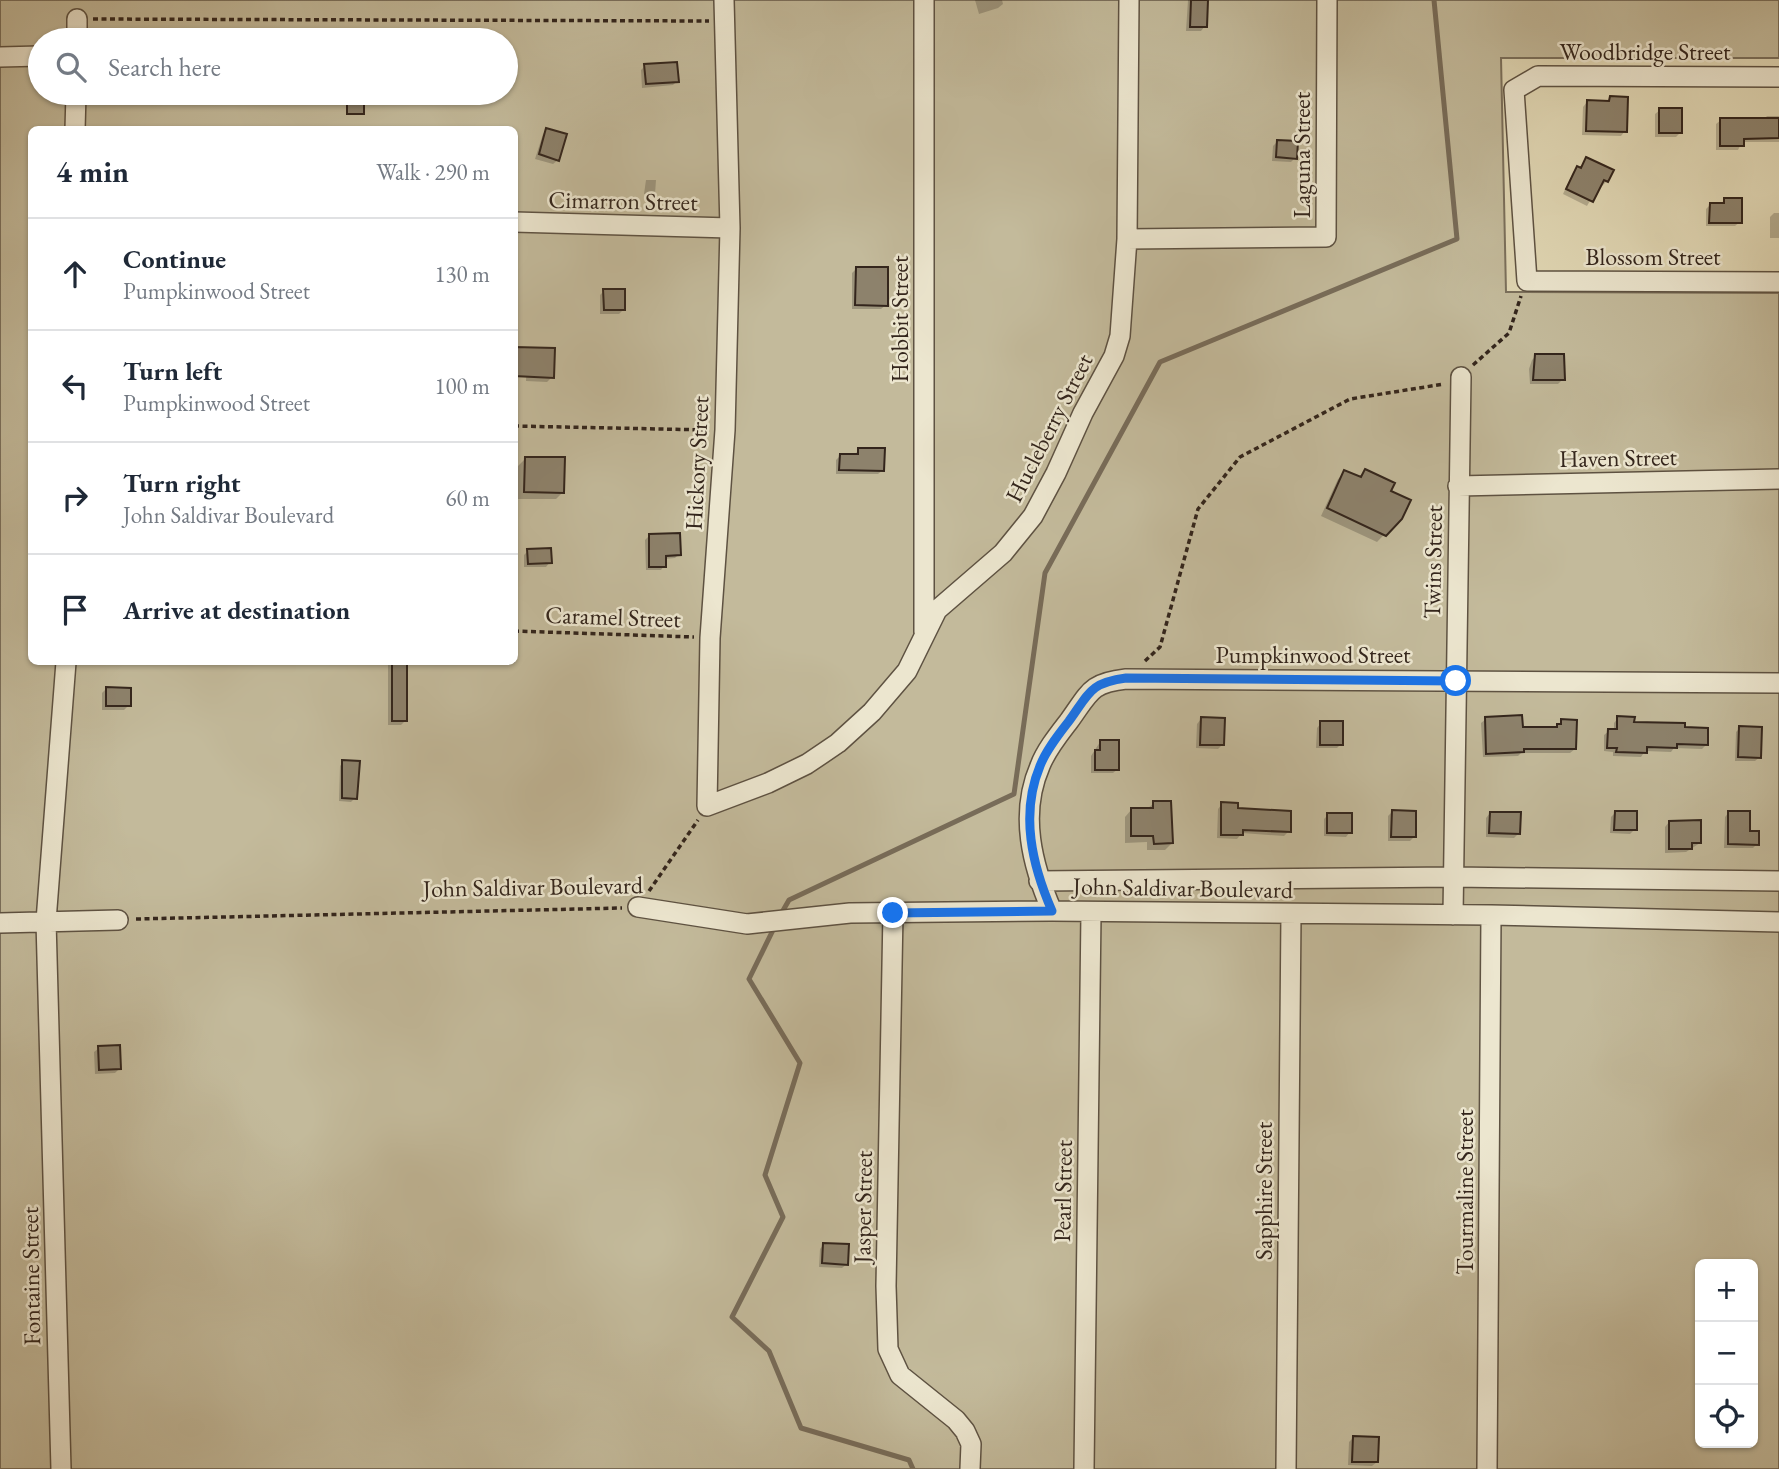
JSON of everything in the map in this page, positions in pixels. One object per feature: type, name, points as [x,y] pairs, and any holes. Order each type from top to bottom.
[{"type":"street","name":"Hickory Street","points":[[707,806],[710,638],[725,430],[730,228],[724,0]]},
{"type":"street","name":"Hobbit Street","points":[[924,0],[924,638]]},
{"type":"street","name":"Hucleberry Street","points":[[707,806],[797,769],[838,743],[872,712],[908,671],[937,610],[1003,553],[1033,516],[1056,473],[1083,413],[1114,356],[1120,336],[1127,239],[1129,0]]},
{"type":"street","name":"Laguna Street","points":[[1127,239],[1326,237],[1327,0]]},
{"type":"street","points":[[78,19],[78,28]]},
{"type":"street","points":[[0,57],[28,56]]},
{"type":"street","name":"Woodbridge Street","points":[[1527,281],[1514,90],[1538,76],[1779,77]]},
{"type":"street","points":[[75,126],[76,105]]},
{"type":"street","name":"Cimarron Street","points":[[518,222],[730,228]]},
{"type":"street","name":"Blossom Street","points":[[1527,281],[1779,282]]},
{"type":"street","name":"Twins Street","points":[[1452,915],[1461,377]]},
{"type":"street","name":"Haven Street","points":[[1458,486],[1779,479]]},
{"type":"street","name":"Fontaine Street","points":[[61,1469],[46,921],[65,665]]},
{"type":"street","name":"Pumpkinwood Street","points":[[1052,911],[1039,881],[1029,837],[1031,800],[1040,765],[1091,690],[1104,681],[1126,678],[1779,683]]},
{"type":"street","name":"John Saldivar Boulevard","points":[[1039,881],[1453,877],[1779,881]]},
{"type":"street","name":"John Saldivar Boulevard","points":[[638,907],[747,924],[850,913],[1052,911],[1491,915],[1779,922]]},
{"type":"street","name":"Jasper Street","points":[[893,913],[886,1286],[888,1349],[900,1375],[956,1420],[965,1431],[971,1444],[970,1469]]},
{"type":"street","name":"Pearl Street","points":[[1084,1469],[1091,913]]},
{"type":"street","name":"Sapphire Street","points":[[1286,1469],[1290,914]]},
{"type":"street","name":"Tourmaline Street","points":[[1487,1469],[1491,915]]},
{"type":"street","points":[[0,923],[118,920]]},
{"type":"path","points":[[78,19],[725,22]]},
{"type":"path","points":[[1126,678],[1160,647],[1198,509],[1240,457],[1350,398],[1455,382],[1508,332],[1527,281]]},
{"type":"path","points":[[518,426],[725,430]]},
{"type":"path","name":"Caramel Street","points":[[518,631],[710,638]]},
{"type":"path","points":[[638,907],[707,806]]},
{"type":"path","name":"John Saldivar Boulevard","points":[[118,920],[638,907]]},
{"type":"shaded area","points":[[0,0],[1779,0],[1779,58],[1501,58],[1506,292],[1779,293],[1779,1469],[0,1469]]},
{"type":"building","points":[[1191,0],[1208,0],[1207,27],[1190,27]]},
{"type":"building","points":[[677,62],[679,82],[646,84],[644,64]]},
{"type":"building","points":[[1610,96],[1628,97],[1627,132],[1586,131],[1587,100],[1609,101]]},
{"type":"building","points":[[347,105],[364,105],[364,114],[347,114]]},
{"type":"building","points":[[1659,108],[1682,108],[1682,133],[1659,133]]},
{"type":"building","points":[[1720,118],[1779,118],[1779,138],[1744,139],[1744,146],[1720,146]]},
{"type":"building","points":[[546,128],[567,134],[559,161],[539,154]]},
{"type":"building","points":[[1277,140],[1298,141],[1297,159],[1276,157]]},
{"type":"building","points":[[1586,157],[1614,170],[1608,182],[1604,180],[1593,202],[1566,189],[1577,166],[1581,168]]},
{"type":"building","points":[[1724,198],[1742,198],[1742,223],[1709,223],[1710,203],[1724,203]]},
{"type":"building","points":[[856,267],[888,267],[888,306],[855,305]]},
{"type":"building","points":[[603,289],[625,289],[625,310],[604,310]]},
{"type":"building","points":[[518,347],[555,348],[554,378],[518,376]]},
{"type":"building","points":[[1535,354],[1564,354],[1565,380],[1533,380]]},
{"type":"building","points":[[858,448],[885,448],[884,471],[839,470],[840,454],[858,454]]},
{"type":"building","points":[[525,457],[565,457],[564,493],[524,492]]},
{"type":"building","points":[[1365,469],[1395,483],[1391,491],[1411,500],[1402,519],[1386,536],[1327,508],[1344,470],[1361,477]]},
{"type":"building","points":[[680,533],[681,555],[666,556],[666,567],[649,567],[649,534]]},
{"type":"building","points":[[551,548],[552,563],[528,564],[527,549]]},
{"type":"building","points":[[392,665],[407,665],[407,721],[392,721]]},
{"type":"building","points":[[106,687],[131,688],[131,706],[106,706]]},
{"type":"building","points":[[1522,715],[1523,727],[1557,727],[1557,724],[1561,724],[1561,719],[1577,720],[1576,749],[1524,749],[1524,752],[1486,754],[1485,717]]},
{"type":"building","points":[[1617,716],[1635,717],[1634,722],[1685,723],[1685,727],[1708,728],[1708,745],[1647,747],[1647,753],[1616,752],[1617,748],[1607,748],[1608,729],[1617,729]]},
{"type":"building","points":[[1201,717],[1225,718],[1224,745],[1200,745]]},
{"type":"building","points":[[1320,721],[1343,721],[1343,745],[1320,745]]},
{"type":"building","points":[[1739,726],[1762,727],[1761,758],[1738,757]]},
{"type":"building","points":[[1100,740],[1119,740],[1119,770],[1095,770],[1095,750],[1100,750]]},
{"type":"building","points":[[342,760],[360,761],[357,799],[342,798]]},
{"type":"building","points":[[1153,801],[1171,801],[1173,843],[1154,844],[1153,836],[1131,836],[1131,808],[1153,808]]},
{"type":"building","points":[[1221,802],[1238,803],[1238,808],[1291,811],[1291,832],[1243,830],[1243,835],[1221,835]]},
{"type":"building","points":[[1392,810],[1416,811],[1416,837],[1391,837]]},
{"type":"building","points":[[1615,811],[1637,811],[1637,830],[1614,830]]},
{"type":"building","points":[[1728,811],[1750,811],[1750,831],[1759,831],[1759,845],[1728,844]]},
{"type":"building","points":[[1490,812],[1521,812],[1520,834],[1489,833]]},
{"type":"building","points":[[1327,813],[1352,813],[1352,833],[1327,833]]},
{"type":"building","points":[[1701,820],[1701,843],[1692,843],[1692,849],[1669,849],[1669,821]]},
{"type":"building","points":[[120,1045],[121,1069],[99,1070],[98,1046]]},
{"type":"building","points":[[823,1243],[849,1244],[848,1265],[822,1263]]},
{"type":"building","points":[[1353,1436],[1379,1437],[1378,1462],[1352,1462]]},
{"type":"waterway","points":[[781,914],[789,900],[1014,794],[1045,573],[1160,362],[1457,239],[1434,0]]},
{"type":"waterway","points":[[775,926],[749,979],[800,1063],[765,1175],[783,1217],[732,1317],[769,1351],[801,1428],[909,1460],[913,1469]]},
{"type":"route","points":[[893,913],[1052,911],[1039,881],[1029,837],[1031,800],[1040,765],[1091,690],[1104,681],[1126,678],[1456,681]]}]
